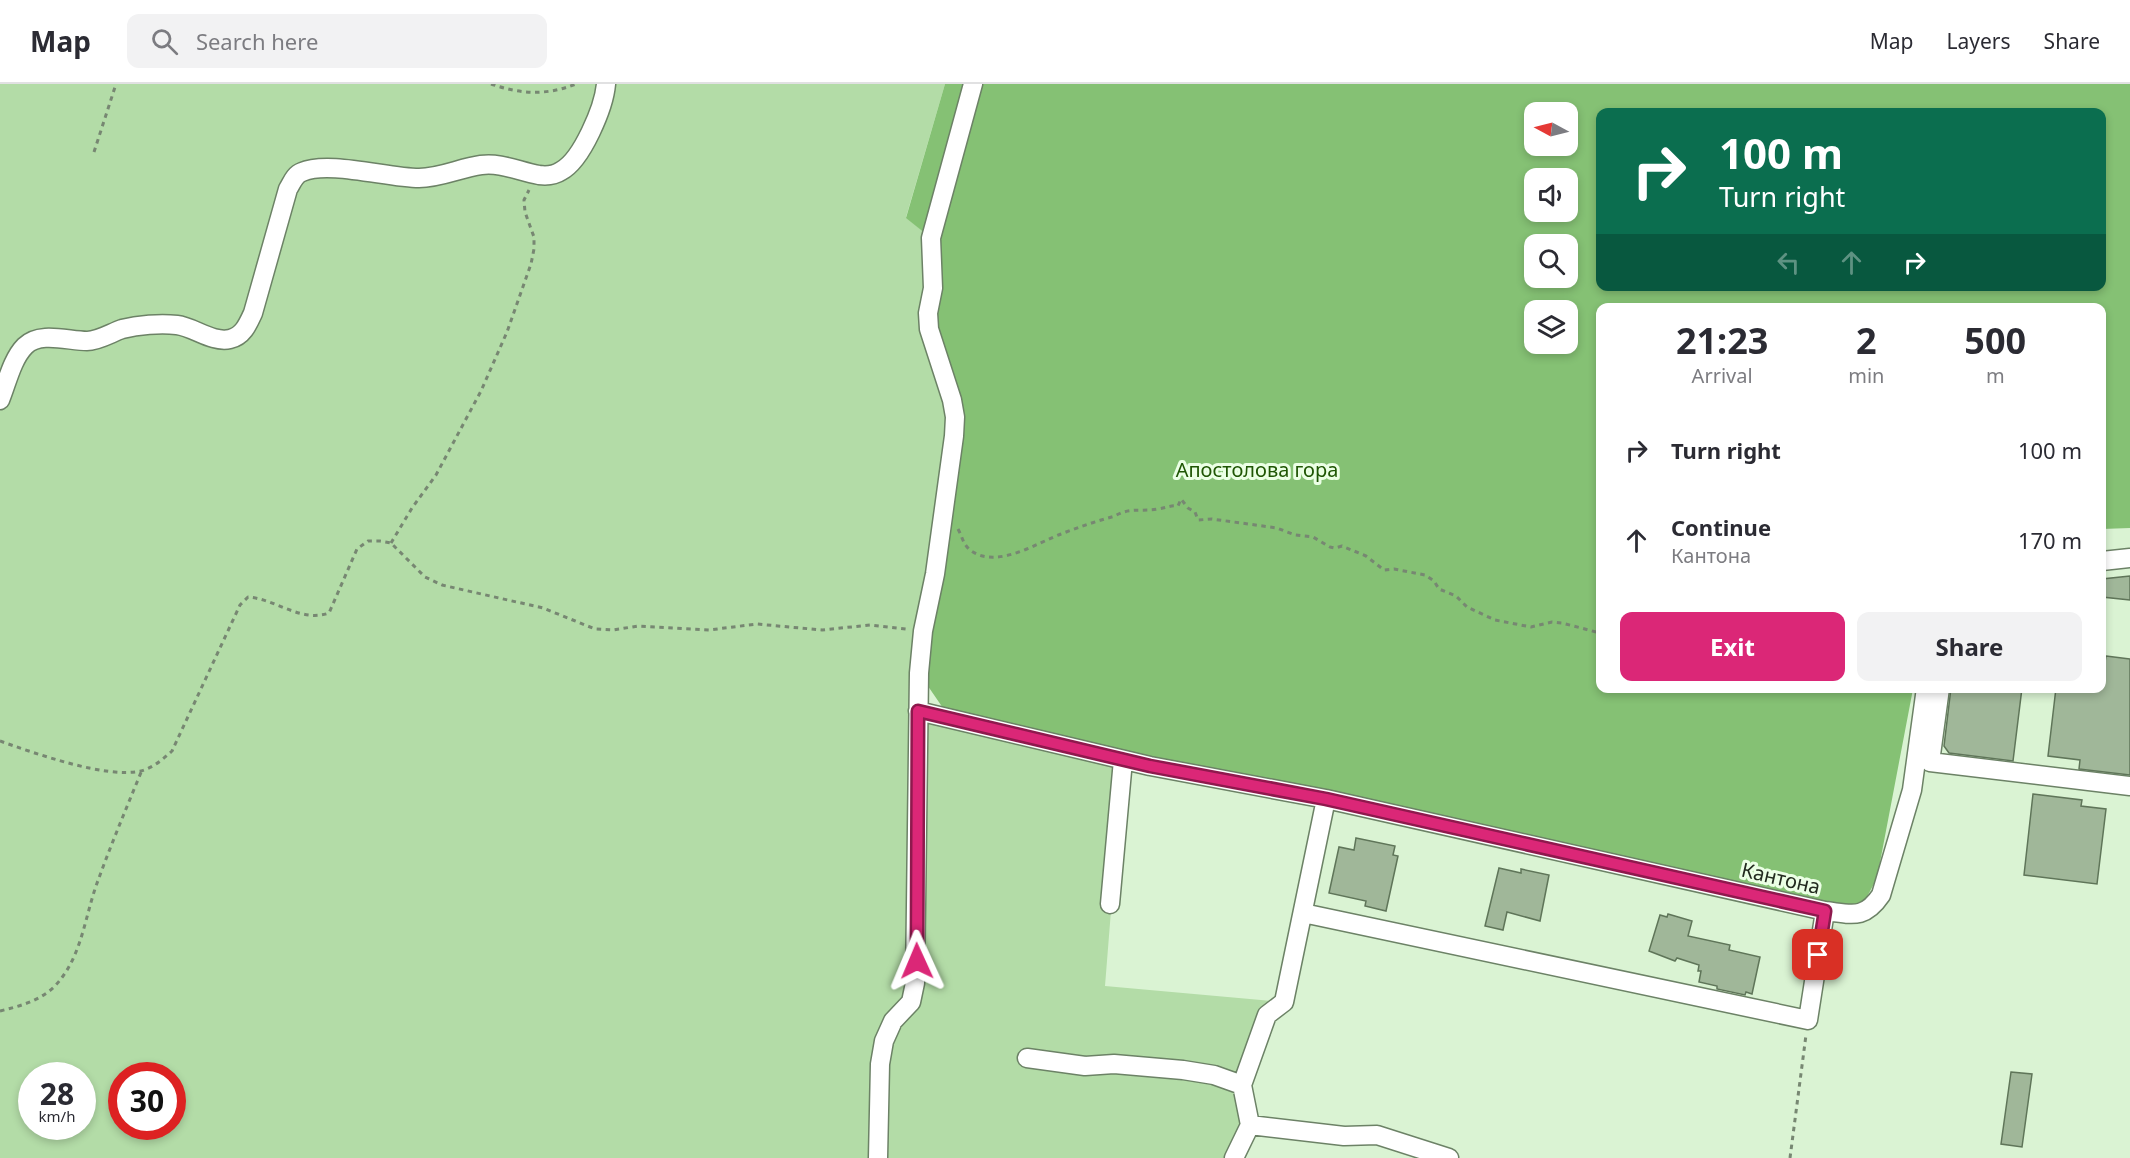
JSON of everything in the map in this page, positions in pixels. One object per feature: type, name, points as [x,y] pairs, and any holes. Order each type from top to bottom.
[{"type":"street","points":[[0,400],[17,356],[24,346],[33,340],[90,341],[124,328],[165,325],[178,325],[221,340],[237,337],[244,330],[253,313],[288,189],[295,176],[302,171],[322,168],[422,178],[482,165],[552,175],[563,170],[576,158],[598,115],[606,84]]},
{"type":"street","points":[[878,1158],[880,1064],[884,1041],[893,1021],[911,1002],[915,983],[919,673],[923,631],[935,574],[954,436],[955,417],[929,329],[928,313],[933,288],[931,238],[973,84]]},
{"type":"street","points":[[2106,561],[2130,558]]},
{"type":"street","points":[[1825,911],[1861,915],[1873,906],[1881,895],[1912,790],[1925,693]]},
{"type":"street","points":[[1939,693],[1930,762],[2130,786]]},
{"type":"street","name":"Кантона","points":[[918,711],[1123,760],[1326,799],[1825,911],[1808,1020]]},
{"type":"street","points":[[1110,904],[1123,760]]},
{"type":"street","points":[[1234,1158],[1250,1125],[1242,1085],[1267,1015],[1284,1002],[1326,799]]},
{"type":"street","points":[[1303,913],[1808,1020]]},
{"type":"street","points":[[1027,1058],[1085,1066],[1114,1064],[1183,1070],[1214,1075],[1242,1085]]},
{"type":"street","points":[[1250,1125],[1344,1136],[1377,1135],[1449,1158]]},
{"type":"path","points":[[94,152],[116,84]]},
{"type":"path","points":[[491,84],[524,93],[543,92],[576,84]]},
{"type":"path","points":[[391,543],[412,508],[436,475],[481,391],[507,332],[534,249],[534,237],[525,212],[524,200],[540,175]]},
{"type":"path","points":[[945,505],[965,545],[978,554],[997,557],[1025,551],[1062,533],[1122,512],[1178,506],[1181,500],[1195,512],[1198,520],[1212,519],[1277,528],[1295,535],[1313,537],[1330,547],[1342,546],[1366,556],[1384,570],[1403,570],[1425,575],[1434,581],[1439,590],[1456,596],[1467,607],[1495,620],[1532,627],[1552,622],[1562,623],[1596,632]]},
{"type":"path","points":[[0,741],[66,761],[106,770],[142,770],[158,763],[172,751],[240,605],[249,597],[262,598],[309,616],[328,613],[357,549],[368,541],[391,543],[425,577],[442,585],[543,608],[595,629],[613,630],[638,626],[709,630],[757,624],[822,630],[870,625],[923,631]]},
{"type":"path","points":[[0,1011],[21,1006],[42,997],[55,986],[74,957],[82,938],[92,896],[112,841],[142,770]]},
{"type":"path","points":[[1790,1158],[1808,1020]]},
{"type":"green space","points":[[0,84],[945,84],[906,217],[931,238],[952,400],[918,711],[1123,760],[1105,986],[1284,1002],[1242,1085],[1250,1125],[1236,1158],[0,1158]]},
{"type":"green space","name":"Апостолова гора","points":[[945,84],[2130,84],[2130,528],[2106,529],[2106,303],[1596,303],[1596,693],[1912,693],[1877,878],[1860,910],[1832,910],[945,711],[919,673],[954,436],[935,352],[931,238],[906,218]]},
{"type":"building","points":[[2130,576],[2130,600],[2106,597],[2106,579]]},
{"type":"building","points":[[2106,656],[2130,659],[2130,775],[2079,769],[2080,760],[2048,756],[2055,693],[2106,693]]},
{"type":"building","points":[[1950,693],[2021,693],[2013,761],[1949,753],[1944,746]]},
{"type":"building","points":[[2033,794],[2082,800],[2081,806],[2106,809],[2097,884],[2024,875]]},
{"type":"building","points":[[1356,838],[1395,846],[1393,855],[1398,856],[1386,911],[1365,906],[1366,901],[1329,893],[1339,847],[1354,850]]},
{"type":"building","points":[[1499,868],[1521,873],[1521,869],[1549,875],[1540,921],[1507,912],[1503,930],[1485,926]]},
{"type":"building","points":[[1668,914],[1692,921],[1688,936],[1730,945],[1729,950],[1760,957],[1752,994],[1746,992],[1745,995],[1717,989],[1717,986],[1699,982],[1701,971],[1698,971],[1699,965],[1677,958],[1675,961],[1649,951],[1660,915],[1667,917]]},
{"type":"building","points":[[2011,1072],[2032,1074],[2022,1147],[2001,1144]]},
{"type":"route","points":[[917,961],[918,711],[1150,766],[1326,799],[1825,911],[1818,955]]}]
